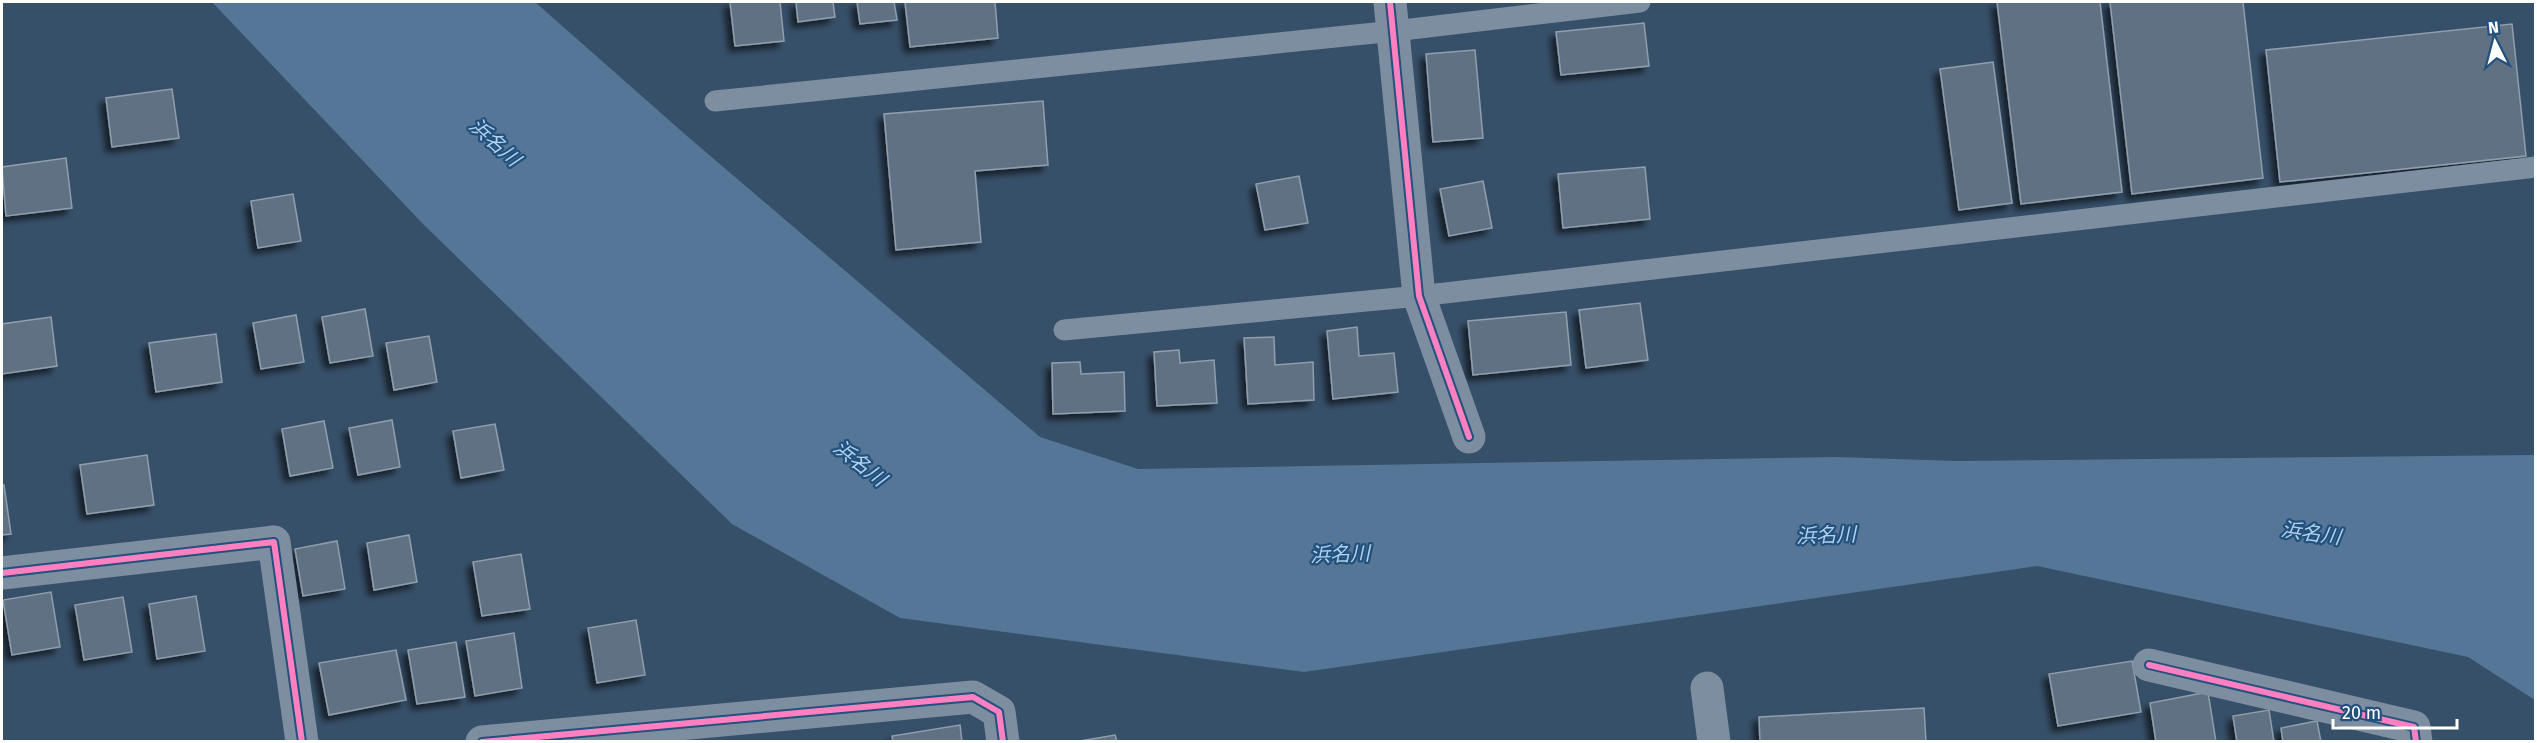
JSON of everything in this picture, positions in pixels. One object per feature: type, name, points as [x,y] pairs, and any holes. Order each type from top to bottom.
[{"type":"street","points":[[1392,16],[1419,297],[1469,437]]},
{"type":"street","points":[[2,573],[274,542],[302,741]]},
{"type":"street","points":[[2149,665],[2414,727],[2416,741]]},
{"type":"street","points":[[1707,688],[1714,741]]},
{"type":"street","points":[[482,741],[973,697],[999,712],[1003,741]]},
{"type":"lane","points":[[715,101],[1392,16],[1640,2]]},
{"type":"lane","points":[[1064,330],[1419,297],[2535,167]]},
{"type":"water","name":"浜名川","points":[[212,2],[535,2],[687,136],[1040,437],[1138,469],[1836,457],[1957,461],[2535,455],[2535,700],[2468,657],[2037,566],[1304,672],[900,618],[732,524],[424,225]]},
{"type":"building","points":[[730,2],[780,2],[784,41],[735,46]]},
{"type":"building","points":[[796,2],[833,2],[835,17],[798,22]]},
{"type":"building","points":[[857,2],[894,2],[897,20],[860,24]]},
{"type":"building","points":[[905,2],[995,2],[998,38],[910,47]]},
{"type":"building","points":[[1997,2],[2100,2],[2122,192],[2021,204]]},
{"type":"building","points":[[2110,2],[2243,2],[2263,178],[2132,194]]},
{"type":"building","points":[[1644,23],[1649,66],[1561,75],[1556,32]]},
{"type":"building","points":[[2512,24],[2526,156],[2280,182],[2266,50]]},
{"type":"building","points":[[1475,50],[1483,138],[1433,142],[1426,54]]},
{"type":"building","points":[[1993,62],[2012,203],[1959,210],[1940,69]]},
{"type":"building","points":[[172,89],[179,138],[112,147],[106,98]]},
{"type":"building","points":[[1043,101],[1048,165],[975,171],[981,242],[896,250],[884,114]]},
{"type":"building","points":[[66,158],[72,208],[6,216],[2,167]]},
{"type":"building","points":[[1645,167],[1650,219],[1563,228],[1558,174]]},
{"type":"building","points":[[1299,176],[1308,223],[1265,230],[1256,184]]},
{"type":"building","points":[[1483,181],[1492,228],[1449,236],[1440,189]]},
{"type":"building","points":[[293,194],[301,241],[258,248],[251,201]]},
{"type":"building","points":[[1640,303],[1648,360],[1586,368],[1579,310]]},
{"type":"building","points":[[365,309],[373,356],[330,363],[322,317]]},
{"type":"building","points":[[1566,312],[1571,365],[1473,375],[1468,321]]},
{"type":"building","points":[[296,315],[304,362],[261,369],[253,323]]},
{"type":"building","points":[[51,317],[57,366],[2,374],[2,324]]},
{"type":"building","points":[[1357,327],[1359,356],[1394,353],[1398,392],[1333,399],[1327,331]]},
{"type":"building","points":[[216,334],[222,382],[156,392],[149,343]]},
{"type":"building","points":[[429,336],[437,382],[394,390],[386,343]]},
{"type":"building","points":[[1274,337],[1275,365],[1313,362],[1314,400],[1248,404],[1244,338]]},
{"type":"building","points":[[1179,350],[1180,363],[1214,360],[1217,403],[1157,406],[1154,352]]},
{"type":"building","points":[[1080,362],[1081,374],[1124,372],[1125,411],[1053,414],[1052,363]]},
{"type":"building","points":[[392,420],[400,467],[358,475],[349,428]]},
{"type":"building","points":[[324,421],[333,468],[290,476],[282,429]]},
{"type":"building","points":[[495,424],[504,470],[461,478],[453,431]]},
{"type":"building","points":[[147,455],[154,505],[87,514],[80,465]]},
{"type":"building","points":[[2,485],[4,485],[11,534],[2,535]]},
{"type":"building","points":[[409,535],[417,582],[374,590],[367,543]]},
{"type":"building","points":[[337,541],[345,589],[303,596],[295,549]]},
{"type":"building","points":[[521,554],[530,609],[482,616],[473,562]]},
{"type":"building","points":[[51,592],[60,647],[12,655],[3,600]]},
{"type":"building","points":[[196,596],[205,651],[157,659],[149,604]]},
{"type":"building","points":[[123,597],[132,652],[84,660],[75,605]]},
{"type":"building","points":[[636,620],[645,675],[597,683],[588,628]]},
{"type":"building","points":[[514,633],[522,688],[475,696],[466,641]]},
{"type":"building","points":[[456,642],[465,697],[417,704],[408,650]]},
{"type":"building","points":[[396,650],[406,700],[329,715],[319,663]]},
{"type":"building","points":[[2132,661],[2141,712],[2058,726],[2049,674]]},
{"type":"building","points":[[2208,692],[2216,742],[2156,742],[2150,703]]},
{"type":"building","points":[[1924,708],[1926,742],[1760,742],[1759,717]]},
{"type":"building","points":[[2269,710],[2274,742],[2237,742],[2233,716]]},
{"type":"building","points":[[2317,721],[2321,742],[2283,742],[2281,728]]},
{"type":"building","points":[[960,725],[962,742],[893,742],[892,736]]},
{"type":"building","points":[[1115,735],[1117,742],[1074,742]]},
{"type":"cycle path","points":[[1390,2],[1419,296],[1469,437]]},
{"type":"cycle path","points":[[2,573],[274,542],[302,742]]},
{"type":"cycle path","points":[[2149,665],[2414,727],[2416,742]]},
{"type":"cycle path","points":[[482,742],[973,697],[999,712],[1003,742]]}]
